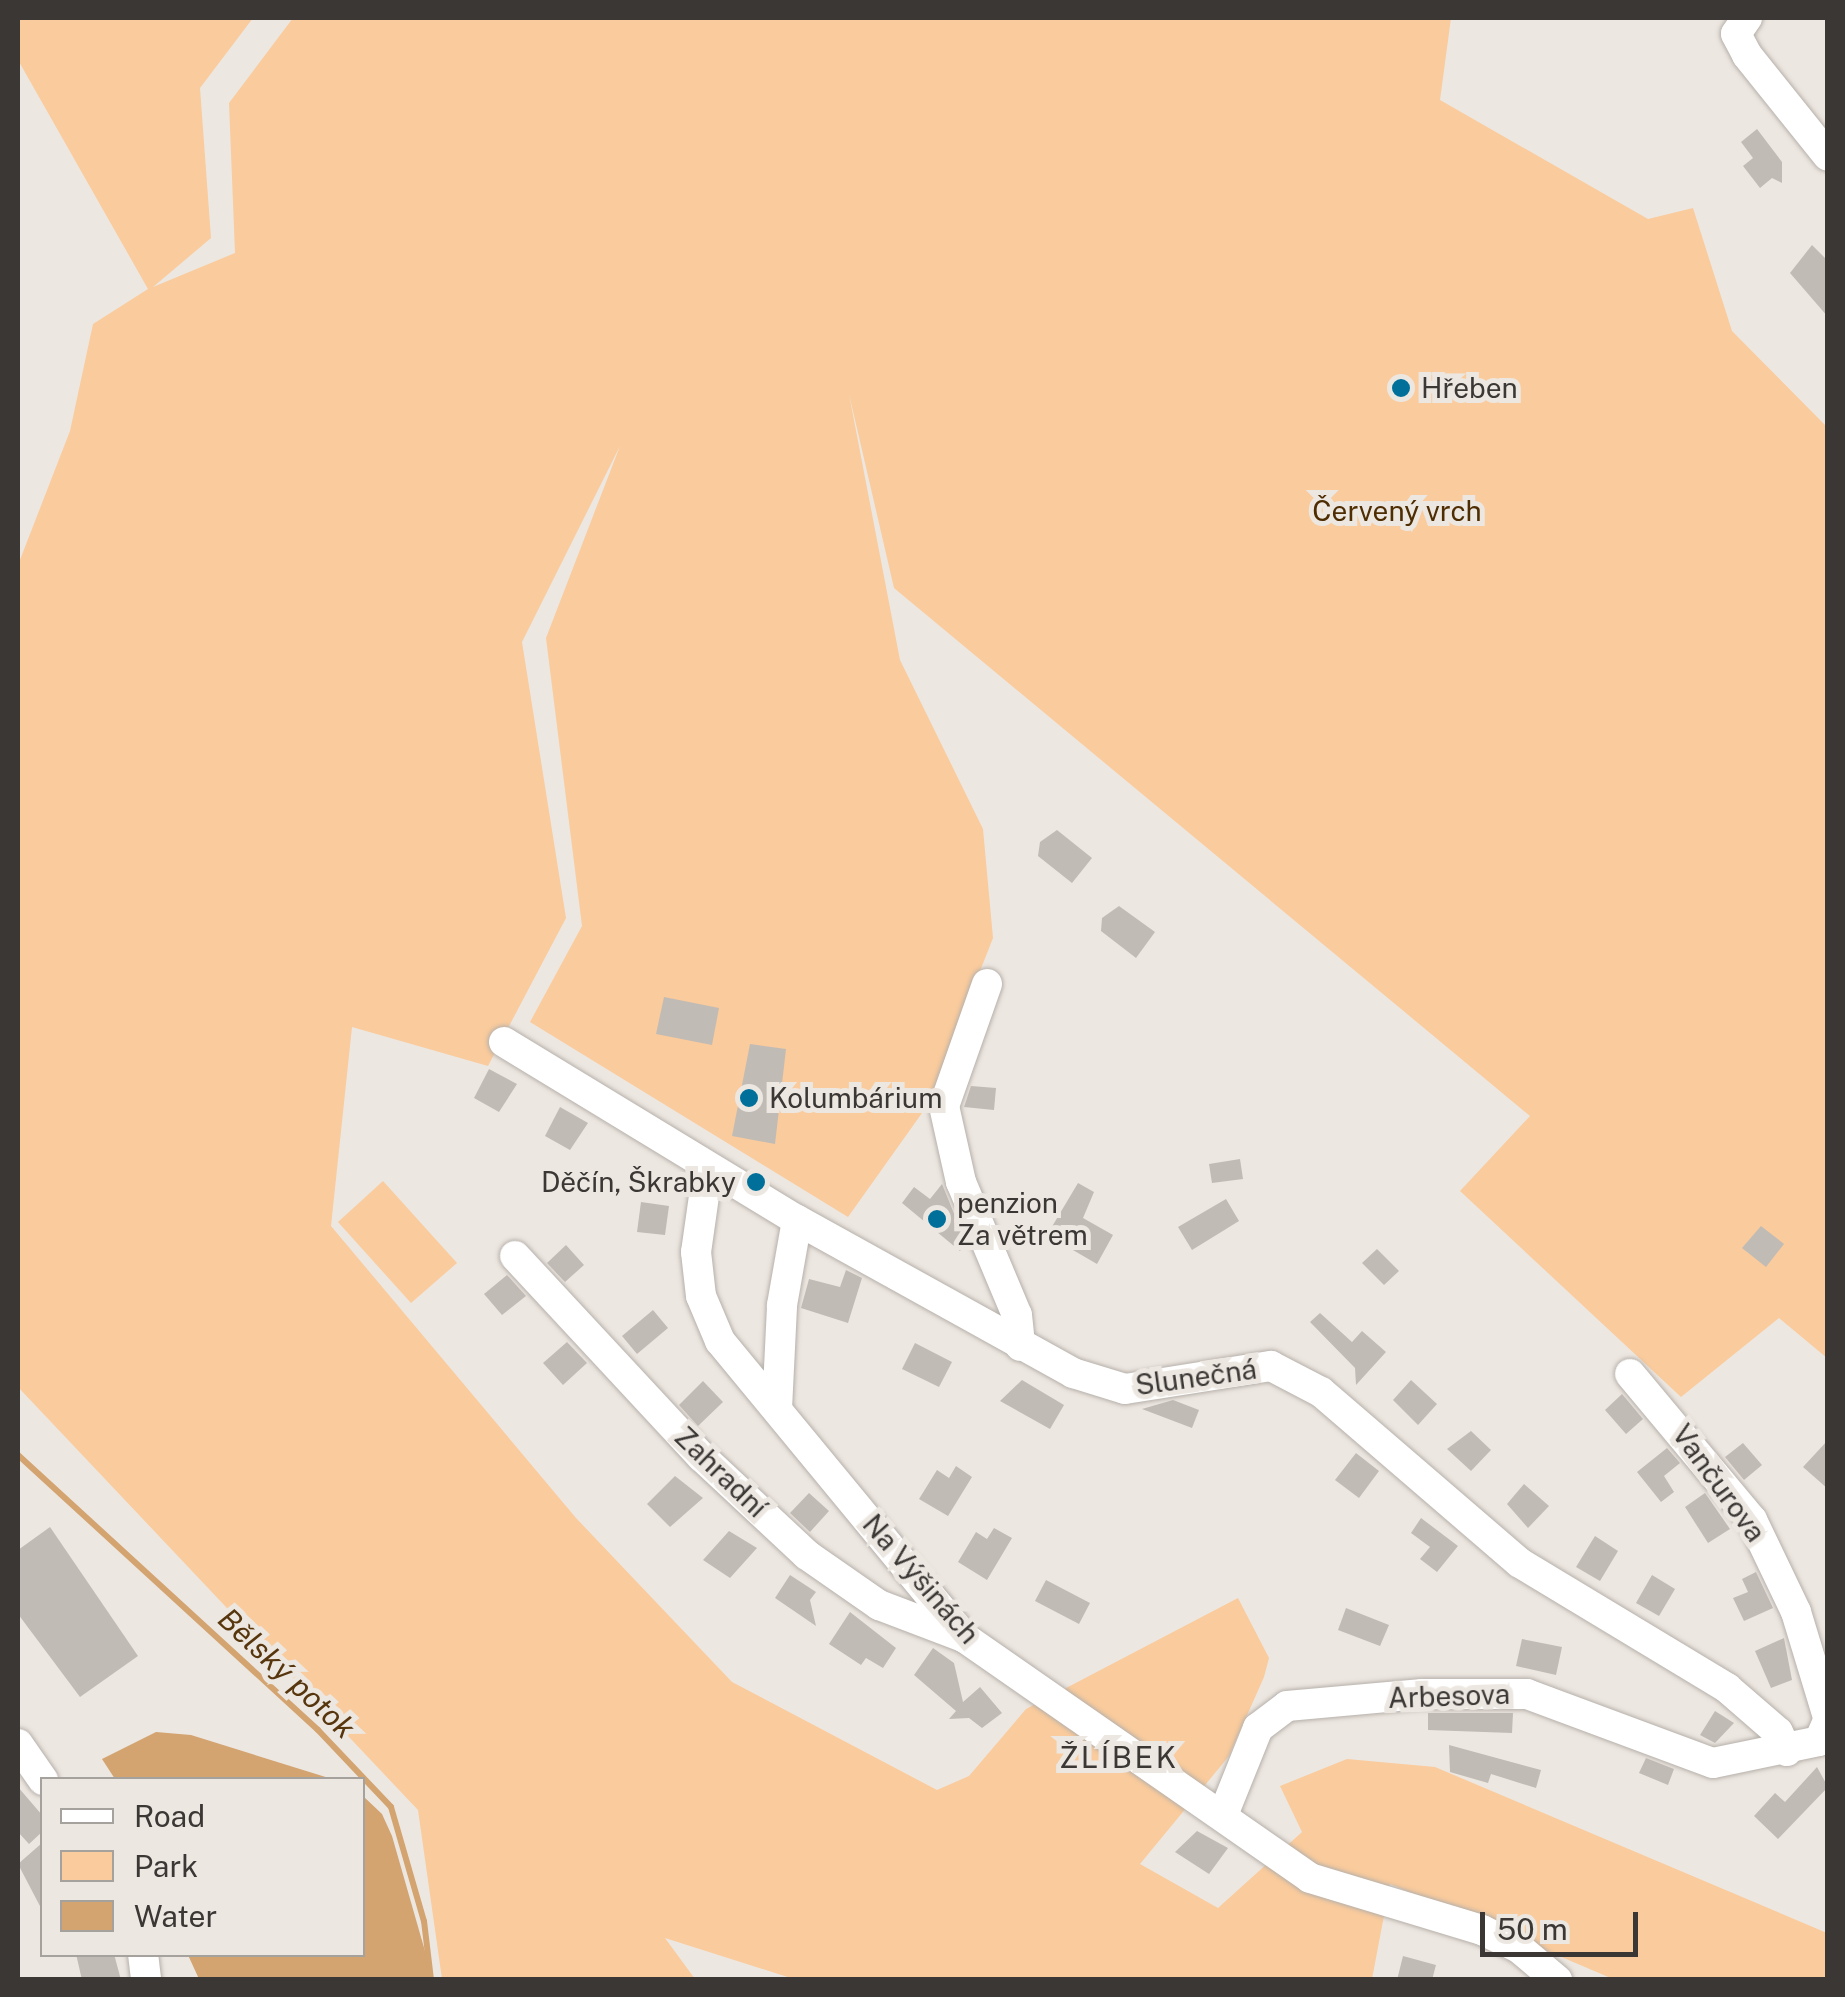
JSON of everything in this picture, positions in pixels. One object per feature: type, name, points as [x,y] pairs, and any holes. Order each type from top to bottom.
[{"type":"street","points":[[1742,26],[1828,156]]},
{"type":"street","points":[[987,984],[944,1106],[961,1182],[1017,1314],[1020,1346]]},
{"type":"street","name":"Slunečná","points":[[504,1042],[708,1168],[1020,1346],[1124,1389],[1271,1366],[1322,1392],[1520,1563],[1727,1688],[1778,1732],[1787,1751]]},
{"type":"street","name":"Na Výšinách","points":[[708,1168],[696,1252],[701,1296],[720,1341],[966,1638],[1310,1878],[1482,1930],[1518,1948],[1557,1980]]},
{"type":"street","points":[[777,1409],[784,1290],[797,1220]]},
{"type":"street","name":"Zahradní","points":[[515,1256],[702,1457],[808,1555],[880,1605],[966,1638]]},
{"type":"street","name":"Vančurova","points":[[1630,1374],[1752,1520],[1796,1612],[1828,1719],[1819,1741],[1787,1751]]},
{"type":"street","name":"Arbesova","points":[[1213,1808],[1258,1728],[1287,1706],[1422,1694],[1528,1694],[1712,1763],[1787,1751]]},
{"type":"street","points":[[18,1744],[42,1777]]},
{"type":"green space","name":"Červený vrch","points":[[18,18],[253,18],[200,88],[211,238],[153,287],[235,253],[229,103],[293,18],[1451,18],[1440,100],[1648,219],[1693,208],[1732,331],[1827,427],[1827,1358],[1779,1318],[1681,1397],[1460,1191],[1530,1116],[894,588],[849,394],[900,660],[983,829],[993,938],[927,1106],[848,1217],[530,1022],[582,926],[546,638],[620,446],[522,642],[566,918],[488,1066],[352,1027],[331,1226],[576,1518],[732,1682],[937,1790],[969,1776],[1026,1709],[1238,1598],[1269,1658],[1264,1677],[1229,1756],[1140,1864],[1218,1908],[1302,1832],[1280,1786],[1347,1759],[1435,1767],[1827,1933],[1827,1979],[1613,1979],[1390,1884],[1372,1979],[794,1979],[665,1938],[695,1979],[442,1979],[418,1810],[18,1387],[18,565],[70,431],[93,324],[148,289],[18,60]]},
{"type":"green space","points":[[383,1181],[457,1263],[411,1303],[338,1222]]},
{"type":"water","points":[[156,1732],[191,1735],[326,1777],[114,1777],[102,1759]]},
{"type":"water","points":[[365,1798],[382,1814],[392,1836],[433,1979],[199,1979],[189,1957],[365,1957]]},
{"type":"building","points":[[1757,129],[1782,162],[1782,183],[1772,178],[1760,188],[1743,166],[1753,158],[1741,142]]},
{"type":"building","points":[[1812,245],[1828,261],[1828,317],[1790,273]]},
{"type":"building","points":[[1057,830],[1092,858],[1072,883],[1038,856],[1040,842]]},
{"type":"building","points":[[1119,906],[1155,932],[1136,958],[1101,931],[1102,918]]},
{"type":"building","points":[[664,997],[719,1008],[712,1045],[656,1034]]},
{"type":"building","name":"Kolumbárium","points":[[750,1044],[786,1049],[775,1144],[732,1136]]},
{"type":"building","points":[[489,1069],[517,1084],[499,1112],[474,1098]]},
{"type":"building","points":[[971,1086],[996,1088],[994,1110],[964,1107]]},
{"type":"building","points":[[560,1107],[588,1123],[570,1150],[545,1136]]},
{"type":"building","points":[[1240,1159],[1243,1179],[1212,1183],[1209,1164]]},
{"type":"building","points":[[1078,1183],[1094,1192],[1083,1218],[1113,1235],[1097,1264],[1047,1235]]},
{"type":"building","name":"penzion Za větrem","points":[[942,1184],[966,1243],[960,1251],[902,1203],[914,1187],[930,1199]]},
{"type":"building","points":[[1226,1199],[1239,1221],[1192,1250],[1178,1227]]},
{"type":"building","points":[[641,1202],[669,1206],[665,1235],[637,1232]]},
{"type":"building","points":[[1761,1226],[1784,1244],[1766,1267],[1742,1248]]},
{"type":"building","points":[[566,1245],[584,1265],[565,1282],[547,1263]]},
{"type":"building","points":[[1377,1249],[1399,1271],[1384,1285],[1362,1263]]},
{"type":"building","points":[[846,1270],[862,1278],[848,1323],[801,1308],[809,1279],[840,1287]]},
{"type":"building","points":[[507,1275],[526,1296],[502,1315],[484,1294]]},
{"type":"building","points":[[653,1310],[668,1328],[637,1354],[622,1336]]},
{"type":"building","points":[[1320,1313],[1352,1342],[1362,1331],[1386,1352],[1356,1385],[1355,1368],[1310,1322]]},
{"type":"building","points":[[567,1342],[587,1363],[563,1385],[543,1363]]},
{"type":"building","points":[[915,1343],[952,1362],[939,1387],[902,1369]]},
{"type":"building","points":[[1022,1380],[1064,1405],[1050,1429],[1000,1401]]},
{"type":"building","points":[[1411,1380],[1437,1404],[1418,1425],[1393,1400]]},
{"type":"building","points":[[703,1381],[723,1402],[698,1426],[679,1405]]},
{"type":"building","points":[[1622,1394],[1643,1419],[1626,1434],[1605,1410]]},
{"type":"building","points":[[1173,1400],[1199,1410],[1192,1428],[1142,1409]]},
{"type":"building","points":[[1471,1431],[1491,1450],[1471,1471],[1447,1449]]},
{"type":"building","points":[[1828,1440],[1828,1489],[1803,1467]]},
{"type":"building","points":[[1743,1443],[1762,1465],[1744,1480],[1725,1457]]},
{"type":"building","points":[[1667,1448],[1680,1463],[1664,1476],[1674,1492],[1661,1502],[1637,1472]]},
{"type":"building","points":[[1356,1453],[1379,1471],[1359,1498],[1335,1480]]},
{"type":"building","points":[[956,1466],[972,1477],[948,1516],[919,1499],[937,1470],[949,1478]]},
{"type":"building","points":[[675,1476],[703,1498],[670,1527],[647,1504]]},
{"type":"building","points":[[1524,1484],[1549,1506],[1528,1528],[1507,1504]]},
{"type":"building","points":[[809,1493],[829,1511],[810,1532],[790,1513]]},
{"type":"building","points":[[1705,1493],[1730,1529],[1708,1543],[1685,1507]]},
{"type":"building","points":[[1421,1518],[1458,1546],[1437,1572],[1420,1559],[1430,1547],[1411,1533]]},
{"type":"building","points":[[50,1527],[138,1656],[80,1697],[18,1614],[18,1550]]},
{"type":"building","points":[[994,1528],[1012,1538],[987,1580],[958,1562],[976,1532],[987,1539]]},
{"type":"building","points":[[729,1531],[757,1548],[730,1578],[703,1560]]},
{"type":"building","points":[[1595,1536],[1618,1551],[1600,1581],[1576,1567]]},
{"type":"building","points":[[1756,1572],[1773,1608],[1744,1621],[1733,1598],[1748,1592],[1742,1579]]},
{"type":"building","points":[[790,1575],[816,1592],[810,1600],[816,1626],[775,1598]]},
{"type":"building","points":[[1652,1575],[1675,1589],[1659,1616],[1636,1603]]},
{"type":"building","points":[[1046,1580],[1090,1603],[1079,1624],[1035,1601]]},
{"type":"building","points":[[1346,1608],[1389,1625],[1380,1646],[1338,1630]]},
{"type":"building","points":[[850,1612],[896,1648],[883,1668],[866,1658],[861,1665],[829,1644]]},
{"type":"building","points":[[1784,1638],[1792,1680],[1771,1688],[1755,1651]]},
{"type":"building","points":[[1522,1639],[1562,1647],[1556,1675],[1516,1666]]},
{"type":"building","points":[[933,1648],[954,1663],[963,1702],[980,1687],[1002,1713],[982,1728],[969,1718],[949,1719],[956,1711],[914,1675]]},
{"type":"building","points":[[1715,1711],[1734,1723],[1715,1743],[1700,1735]]},
{"type":"building","points":[[1428,1713],[1513,1713],[1512,1733],[1428,1730]]},
{"type":"building","points":[[1449,1745],[1541,1770],[1536,1788],[1491,1774],[1488,1783],[1450,1772]]},
{"type":"building","points":[[1646,1758],[1674,1769],[1668,1785],[1639,1773]]},
{"type":"building","points":[[1817,1767],[1828,1787],[1778,1839],[1754,1816],[1775,1793],[1785,1802]]},
{"type":"building","points":[[18,1787],[40,1813],[40,1834],[29,1844],[18,1832]]},
{"type":"building","points":[[1197,1831],[1228,1848],[1209,1874],[1175,1852]]},
{"type":"building","points":[[40,1845],[40,1906],[18,1864]]},
{"type":"building","points":[[1403,1956],[1436,1965],[1432,1980],[1397,1980]]},
{"type":"building","points":[[77,1957],[115,1957],[121,1980],[82,1980]]},
{"type":"waterway","name":"Bělský potok","points":[[18,1455],[318,1730],[363,1777]]},
{"type":"waterway","name":"Bělský potok","points":[[365,1780],[391,1807],[424,1921],[431,1980]]},
{"type":"place","name":"Hřeben","points":[[1401,388]]},
{"type":"place","name":"Kolumbárium","points":[[749,1098]]},
{"type":"place","name":"Děčín, Škrabky","points":[[756,1182]]},
{"type":"place","name":"penzion Za větrem","points":[[937,1219]]},
{"type":"district","name":"ŽLÍBEK","points":[[1119,1757]]}]
